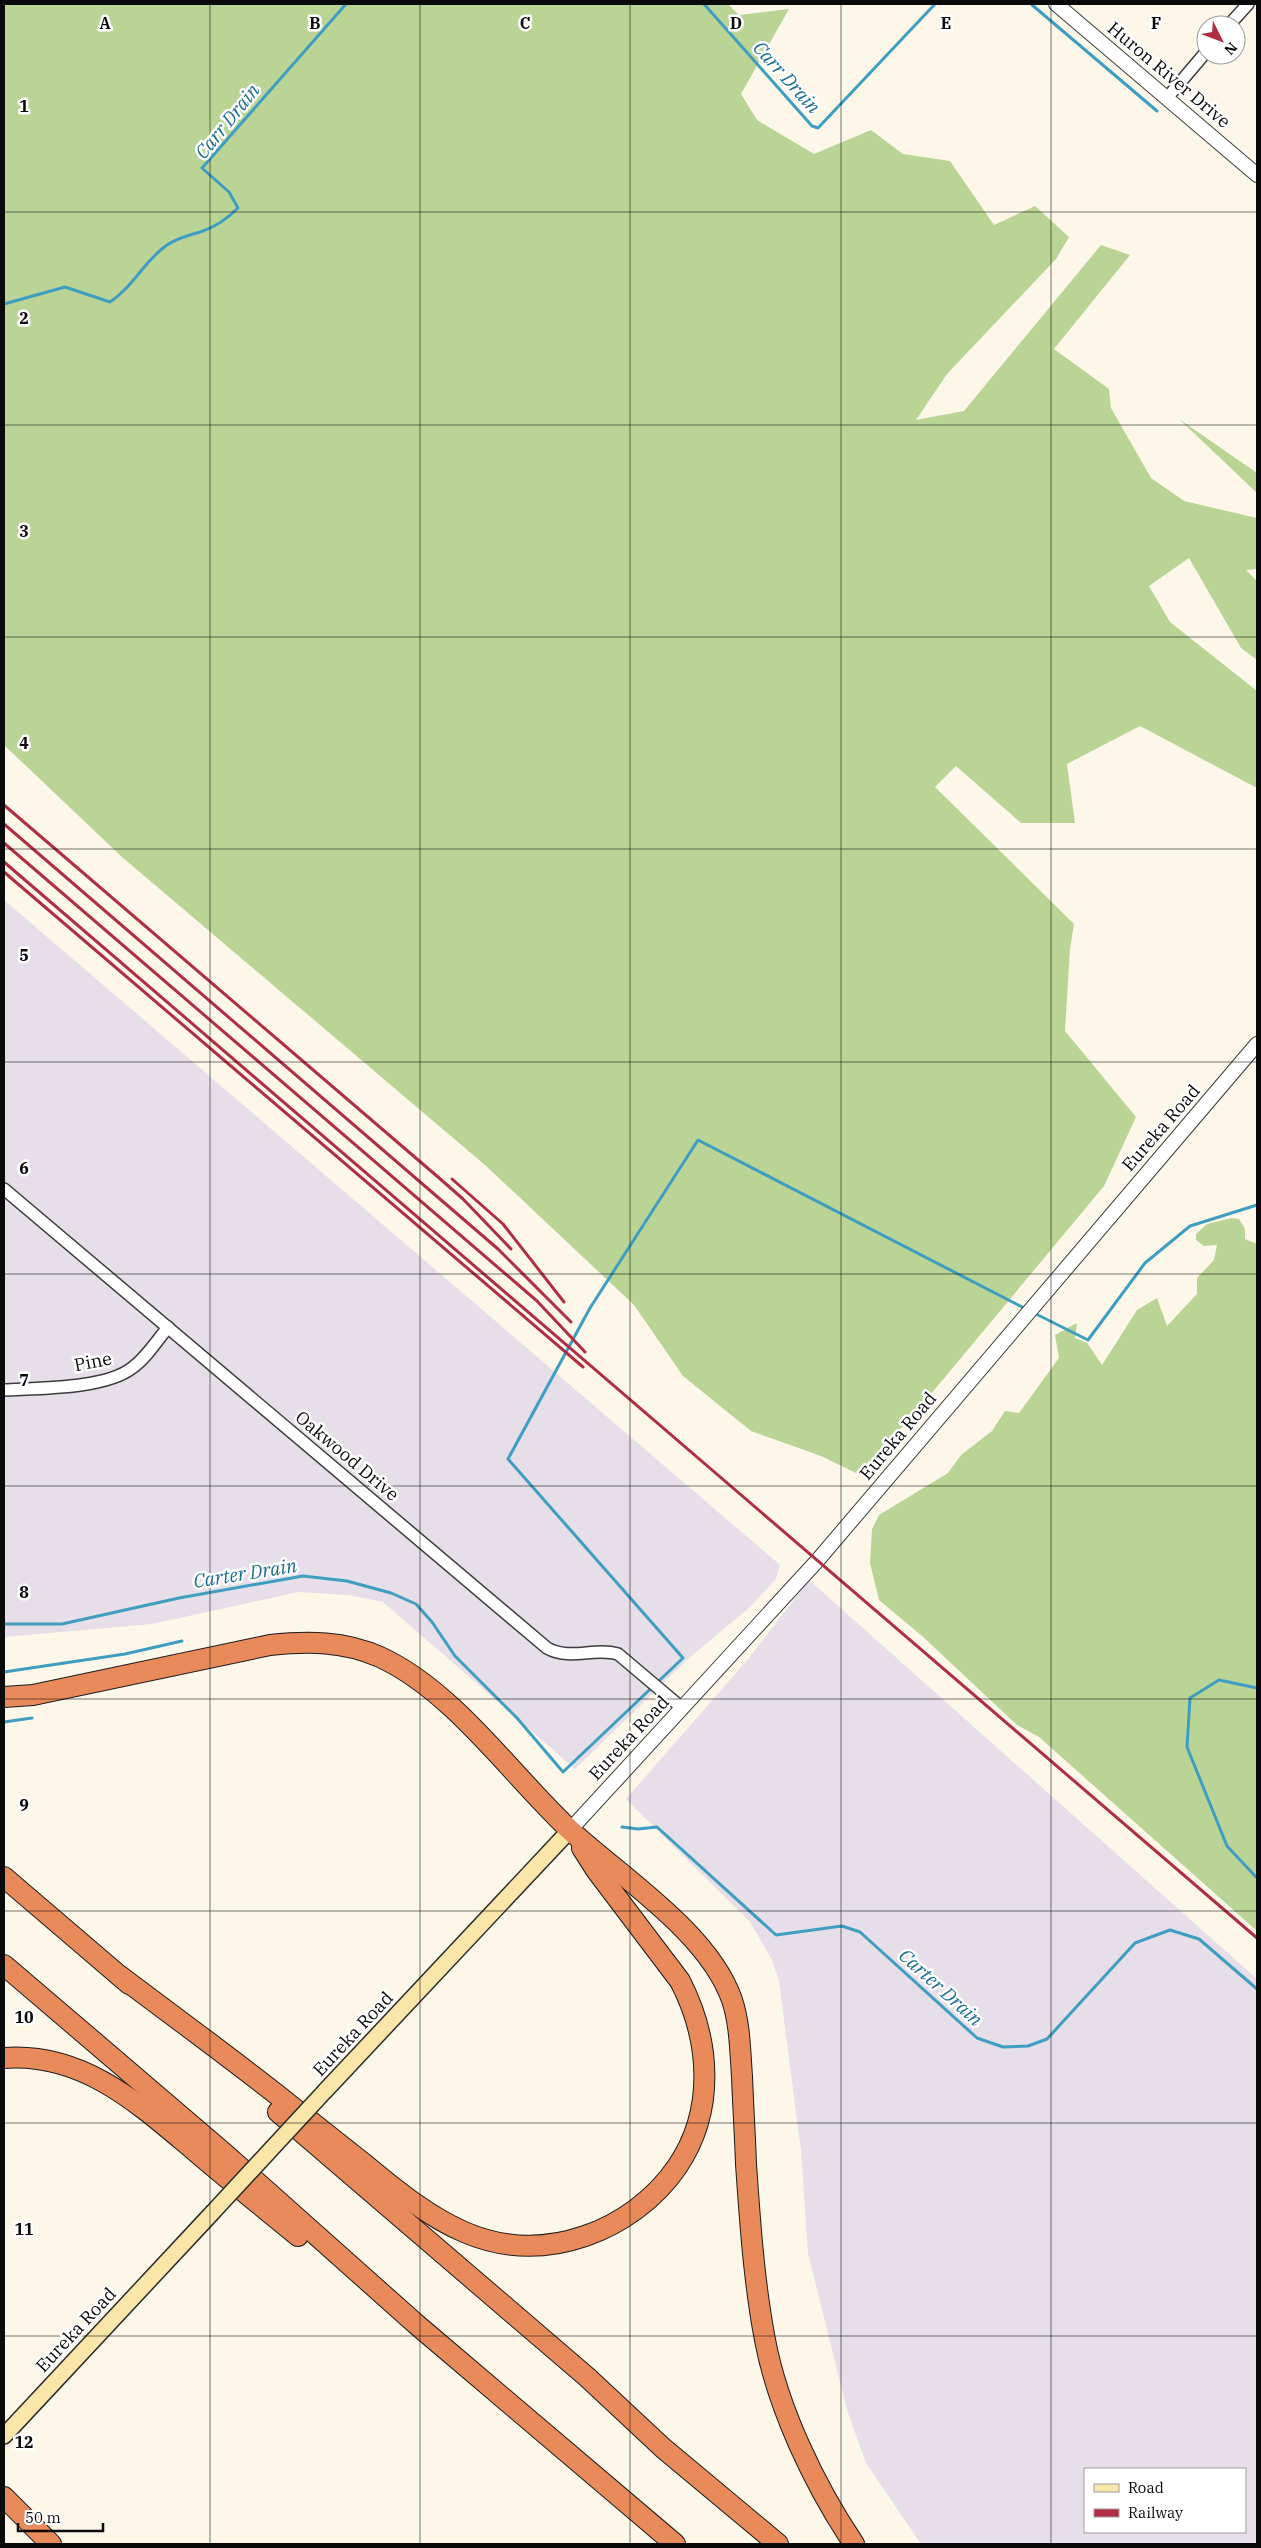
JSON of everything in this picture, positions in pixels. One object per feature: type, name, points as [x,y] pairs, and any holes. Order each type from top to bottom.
[{"type":"highway","points":[[4,1697],[34,1694],[81,1685],[270,1645],[303,1642],[354,1647],[380,1657],[407,1672],[432,1692],[463,1720],[570,1830],[695,1941],[712,1960],[730,1995],[737,2016],[748,2195],[766,2341],[785,2409],[814,2476],[854,2544]]},
{"type":"highway","points":[[120,1976],[270,2089],[412,2204],[453,2228],[493,2242],[527,2246],[570,2241],[602,2230],[626,2216],[651,2197],[678,2166],[698,2123],[705,2079],[702,2035],[680,1980],[596,1870],[570,1830]]},
{"type":"highway","points":[[4,1877],[587,2377],[663,2448],[778,2544]]},
{"type":"highway","points":[[4,1965],[224,2153],[416,2324],[675,2544]]},
{"type":"highway","points":[[4,2058],[40,2058],[66,2064],[94,2076],[124,2093],[327,2260],[416,2324]]},
{"type":"highway","points":[[4,2497],[51,2544]]},
{"type":"main road","name":"Eureka Road","points":[[4,2436],[325,2090],[570,1830]]},
{"type":"street","name":"Huron River Drive","points":[[1056,4],[1257,175]]},
{"type":"street","points":[[1238,15],[1248,4]]},
{"type":"street","points":[[1166,98],[1196,64]]},
{"type":"street","name":"Eureka Road","points":[[570,1830],[817,1561],[1257,1044]]},
{"type":"street","name":"Oakwood Drive","points":[[4,1189],[547,1648],[564,1655],[609,1651],[618,1654],[628,1660],[682,1708]]},
{"type":"street","name":"Pine","points":[[4,1390],[91,1383],[119,1376],[135,1367],[168,1327]]},
{"type":"shaded area","points":[[4,900],[780,1565],[776,1579],[750,1607],[689,1658],[575,1769],[383,1602],[349,1595],[298,1592],[152,1624],[4,1637]]},
{"type":"shaded area","points":[[809,1580],[1257,1979],[1257,2544],[921,2544],[866,2463],[847,2410],[808,2253],[801,2151],[779,1981],[772,1960],[750,1922],[626,1799],[749,1658]]},
{"type":"green space","points":[[4,4],[728,4],[739,15],[789,9],[741,94],[757,120],[814,154],[871,130],[903,154],[950,161],[994,225],[1035,206],[1069,237],[1056,259],[947,374],[916,420],[964,411],[1101,245],[1130,255],[1054,349],[1109,389],[1111,408],[1151,478],[1184,501],[1257,518],[1257,569],[1246,570],[1257,581],[1257,660],[1241,648],[1189,558],[1149,586],[1170,622],[1257,691],[1257,788],[1140,726],[1067,764],[1075,823],[1021,823],[956,766],[935,787],[1074,924],[1070,949],[1065,1031],[1136,1117],[1104,1186],[911,1418],[858,1474],[821,1456],[751,1431],[683,1376],[634,1305],[485,1165],[122,857],[4,745]]},
{"type":"green space","points":[[1179,419],[1257,473],[1257,495],[1256,492]]},
{"type":"green space","points":[[1232,1218],[1239,1219],[1245,1229],[1245,1239],[1257,1244],[1257,1931],[1039,1737],[1017,1725],[922,1636],[879,1600],[870,1563],[872,1529],[879,1515],[948,1473],[961,1455],[992,1431],[1005,1411],[1019,1413],[1059,1358],[1055,1335],[1077,1323],[1075,1338],[1087,1343],[1102,1365],[1137,1310],[1157,1298],[1167,1326],[1197,1294],[1197,1278],[1214,1260],[1217,1245],[1204,1246],[1196,1240],[1196,1234],[1207,1224]]},
{"type":"waterway","name":"Carr Drain","points":[[4,304],[65,287],[110,302],[126,289],[152,258],[167,245],[180,238],[213,227],[238,208],[229,192],[202,168],[346,4]]},
{"type":"waterway","name":"Carr Drain","points":[[704,4],[812,126],[818,128],[935,4]]},
{"type":"waterway","name":"Carr Drain","points":[[1031,4],[1157,111]]},
{"type":"waterway","points":[[4,1624],[62,1624],[179,1598],[303,1576],[347,1581],[391,1593],[416,1604],[432,1622],[455,1656],[517,1718],[563,1772],[683,1658],[508,1459],[590,1308],[698,1140],[1026,1309]]},
{"type":"waterway","points":[[1034,1313],[1088,1340],[1145,1263],[1190,1226],[1257,1205]]},
{"type":"waterway","points":[[4,1672],[125,1654],[182,1641]]},
{"type":"waterway","points":[[1257,1688],[1219,1680],[1190,1698],[1187,1747],[1227,1846],[1257,1878]]},
{"type":"waterway","points":[[4,1722],[32,1718]]},
{"type":"waterway","name":"Carter Drain","points":[[622,1827],[638,1829],[657,1827],[776,1935],[842,1926],[860,1932],[977,2038],[1003,2047],[1028,2046],[1047,2039],[1135,1943],[1170,1930],[1199,1939],[1257,1989]]},
{"type":"railway","points":[[4,805],[438,1177],[463,1199],[511,1249]]},
{"type":"railway","points":[[4,824],[498,1249],[571,1322]]},
{"type":"railway","points":[[4,843],[537,1301],[585,1352]]},
{"type":"railway","points":[[4,862],[1257,1938]]},
{"type":"railway","points":[[4,872],[583,1367]]},
{"type":"railway","points":[[452,1179],[503,1224],[564,1302]]}]
